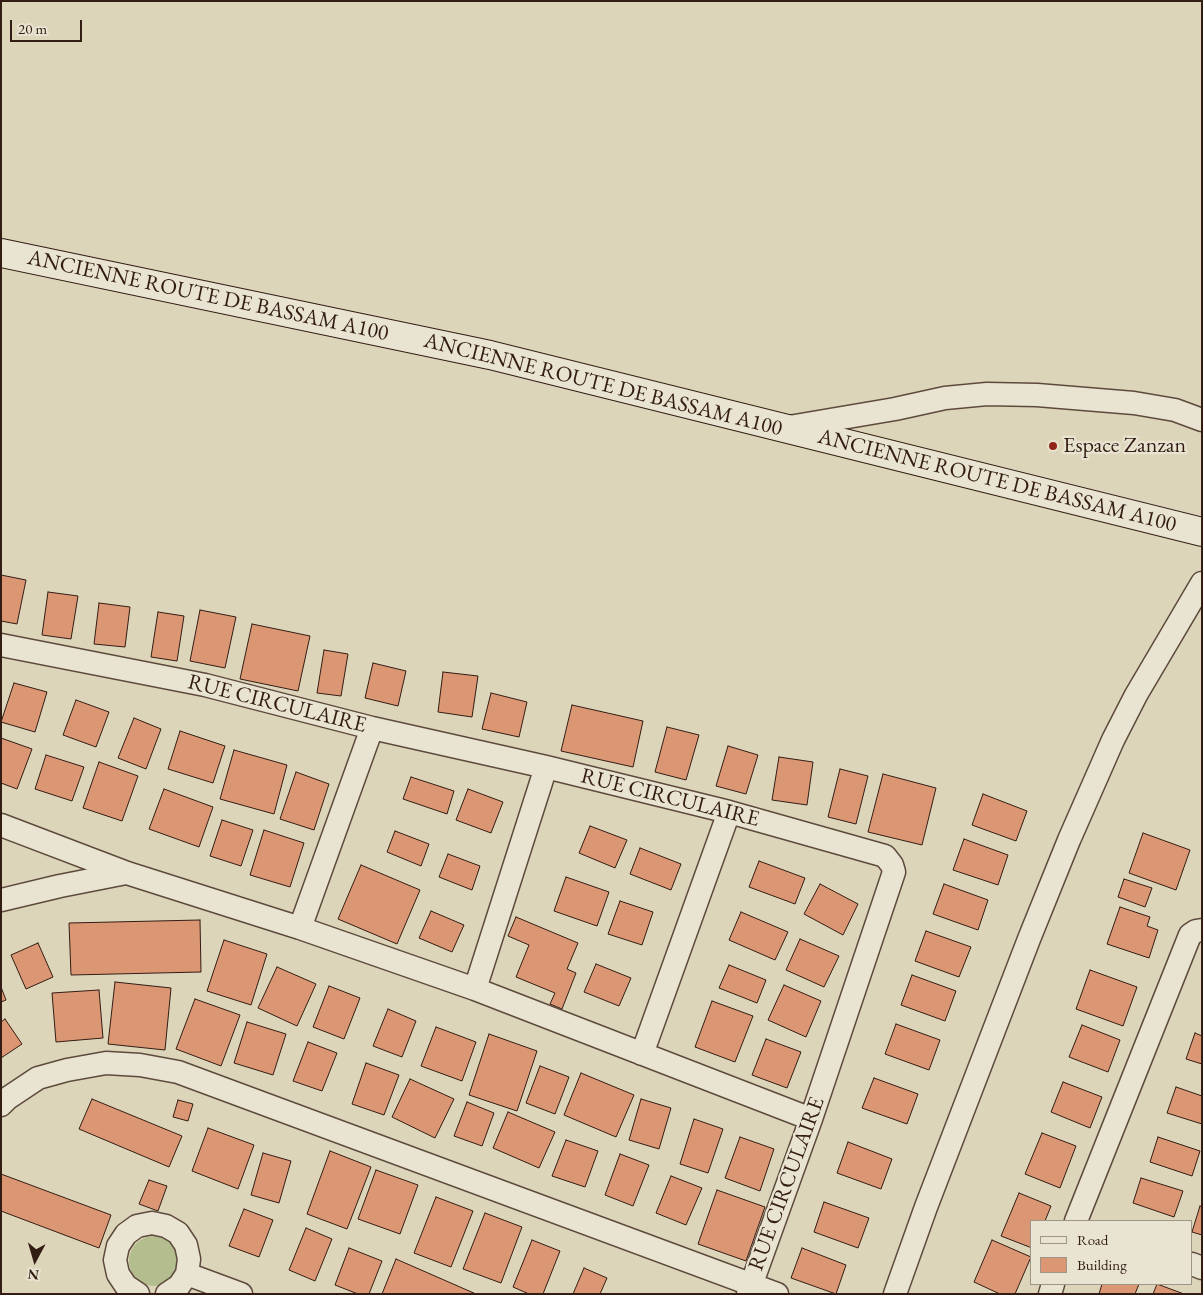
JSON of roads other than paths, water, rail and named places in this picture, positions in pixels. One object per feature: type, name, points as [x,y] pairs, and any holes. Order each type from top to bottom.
[{"type":"main road","name":"ANCIENNE ROUTE DE BASSAM A100","points":[[1,252],[490,355],[1202,532]]},
{"type":"street","points":[[784,428],[895,409],[945,398],[986,394],[1046,395],[1134,403],[1175,410],[1202,420]]},
{"type":"street","points":[[895,1294],[940,1170],[1029,939],[1113,740],[1136,695],[1202,583]]},
{"type":"street","name":"RUE CIRCULAIRE","points":[[1,645],[205,685],[372,728],[546,767],[729,812],[885,856],[892,865],[894,872],[811,1118],[750,1289]]},
{"type":"street","points":[[300,928],[372,728]]},
{"type":"street","points":[[475,988],[546,767]]},
{"type":"street","points":[[642,1054],[729,812]]},
{"type":"street","points":[[1,826],[127,873],[300,928],[475,988],[811,1118]]},
{"type":"street","points":[[1,900],[127,873]]},
{"type":"street","points":[[1077,1220],[1190,935],[1202,930]]},
{"type":"street","points":[[1,1105],[8,1098],[38,1078],[67,1070],[106,1063],[140,1065],[178,1072],[750,1289],[777,1294]]},
{"type":"street","points":[[138,1294],[126,1286],[118,1274],[115,1260],[118,1246],[126,1234],[138,1226],[152,1223],[166,1226],[178,1233],[186,1245],[189,1259],[187,1274],[179,1286],[167,1294]]},
{"type":"street","points":[[187,1274],[241,1294]]},
{"type":"place","name":"Espace Zanzan","points":[[1053,446]]}]
